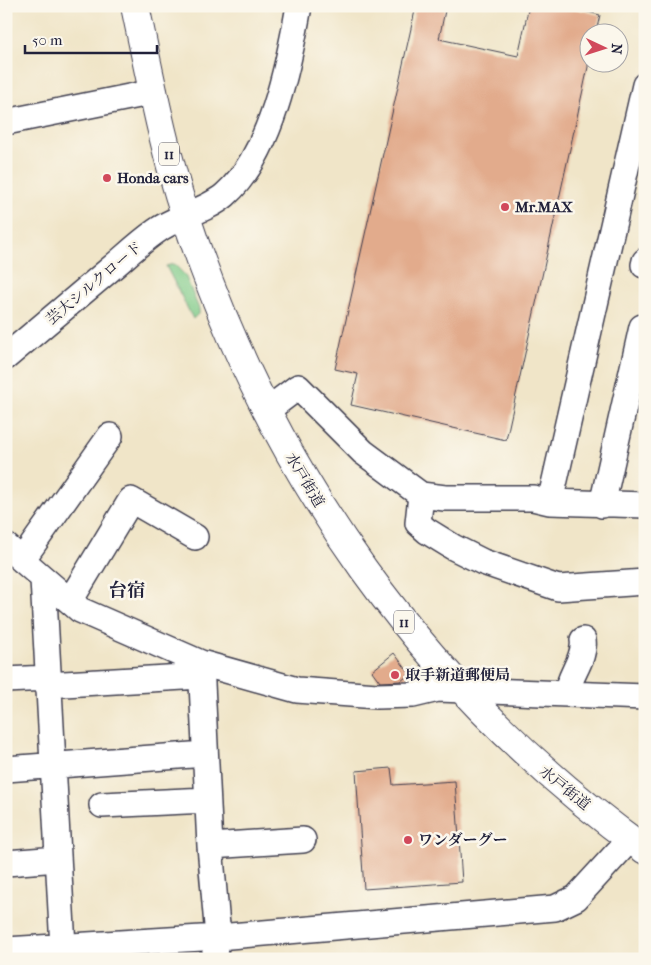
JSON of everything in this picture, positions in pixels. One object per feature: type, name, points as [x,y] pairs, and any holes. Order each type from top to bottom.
[{"type":"main road","name":"水戸街道","points":[[135,6],[154,92],[185,215],[233,339],[266,411],[301,476],[370,580],[461,690],[527,756],[571,794],[638,845]]},
{"type":"street","name":"芸大シルクロード","points":[[6,357],[156,230],[185,215],[213,204],[226,194],[250,162],[273,116],[289,62],[299,6]]},
{"type":"street","points":[[550,502],[639,138],[645,85]]},
{"type":"street","points":[[6,122],[154,92]]},
{"type":"street","points":[[602,505],[642,327],[645,328]]},
{"type":"street","points":[[266,411],[298,387],[363,452],[421,495],[445,498],[533,498],[550,502],[602,505],[645,504]]},
{"type":"street","points":[[110,436],[14,553],[80,610],[201,669],[297,690],[377,696],[413,695],[438,689],[645,697]]},
{"type":"street","points":[[421,495],[418,522],[426,531],[482,562],[558,588],[645,582]]},
{"type":"street","points":[[70,602],[131,500],[195,537]]},
{"type":"street","points":[[43,579],[47,681],[63,947]]},
{"type":"street","points":[[568,693],[568,685],[584,648],[583,640]]},
{"type":"street","points":[[6,680],[47,681],[201,669]]},
{"type":"street","points":[[201,669],[216,948]]},
{"type":"street","points":[[6,769],[205,754]]},
{"type":"street","points":[[102,806],[207,800]]},
{"type":"street","points":[[210,846],[303,840]]},
{"type":"street","points":[[6,950],[63,947],[216,948],[555,908],[576,898],[638,845]]},
{"type":"street","points":[[6,863],[58,859]]},
{"type":"green space","points":[[174,264],[185,275],[199,309],[199,313],[193,319],[166,266]]},
{"type":"building","points":[[416,6],[446,6],[439,39],[518,56],[529,6],[563,6],[600,15],[598,22],[578,22],[578,72],[587,72],[506,440],[351,405],[358,374],[335,369]]},
{"type":"building","points":[[394,653],[410,674],[401,681],[380,682],[372,671]]},
{"type":"building","points":[[391,768],[393,785],[455,781],[462,882],[364,889],[356,771]]},
{"type":"place","name":"Honda cars","points":[[107,178]]},
{"type":"place","name":"Mr.MAX","points":[[505,207]]},
{"type":"place","name":"取手新道郵便局","points":[[395,675]]},
{"type":"place","name":"ワンダーグー","points":[[408,840]]},
{"type":"district","name":"台宿","points":[[127,590]]}]
